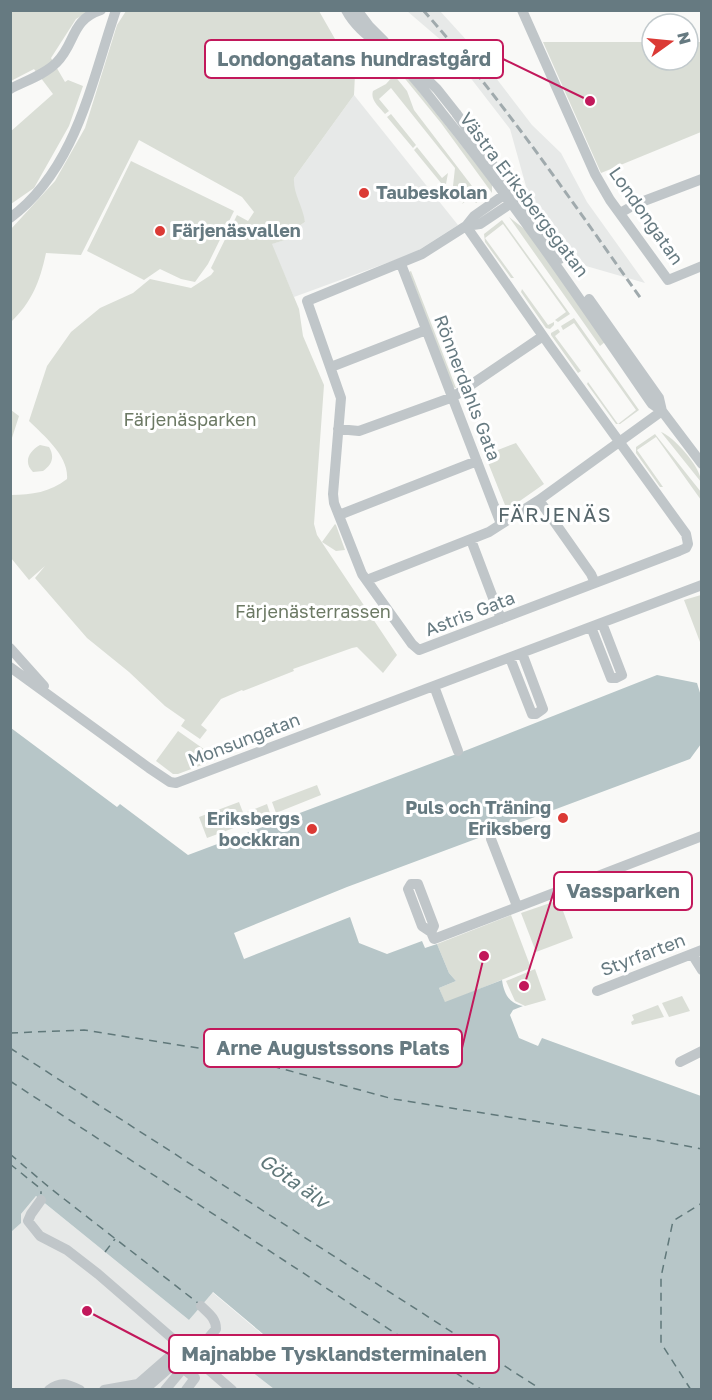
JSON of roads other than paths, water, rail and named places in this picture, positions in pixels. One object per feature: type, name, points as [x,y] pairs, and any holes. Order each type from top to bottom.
[{"type":"street","points":[[10,89],[45,71],[57,62],[81,20],[101,10]]},
{"type":"street","points":[[10,218],[41,188],[78,129],[116,10]]},
{"type":"street","name":"Västra Eriksbergsgatan","points":[[346,10],[364,33],[390,53],[511,197]]},
{"type":"street","name":"Västra Eriksbergsgatan","points":[[357,10],[369,26],[437,89],[456,112],[567,281],[652,404],[662,411],[702,464]]},
{"type":"street","name":"Londongatan","points":[[522,10],[596,174],[620,213],[668,280],[702,266]]},
{"type":"street","points":[[620,213],[636,204],[702,179]]},
{"type":"street","name":"Astris Gata","points":[[466,226],[686,534],[688,544],[686,548],[679,551],[419,650],[412,644],[367,580],[356,561],[339,515],[333,494],[341,398],[307,301],[422,254],[466,226],[480,224],[511,197]]},
{"type":"street","name":"Rönnerdahls Gata","points":[[401,264],[501,524]]},
{"type":"street","points":[[331,367],[426,330]]},
{"type":"street","points":[[338,429],[359,431],[453,397],[543,336]]},
{"type":"street","points":[[367,580],[471,540],[501,524],[539,500],[662,411]]},
{"type":"street","points":[[339,515],[477,461]]},
{"type":"street","points":[[539,500],[595,583]]},
{"type":"street","points":[[471,540],[501,619]]},
{"type":"street","name":"Monsungatan","points":[[15,670],[149,768],[170,782],[178,783],[702,585]]},
{"type":"street","points":[[591,627],[611,678],[620,677],[622,675],[602,622]]},
{"type":"street","name":"Monsungatan","points":[[10,648],[51,696]]},
{"type":"street","points":[[510,658],[532,714],[536,714],[543,709],[522,653]]},
{"type":"street","points":[[434,686],[458,751]]},
{"type":"street","points":[[431,932],[434,939],[702,836]]},
{"type":"street","points":[[491,839],[517,906]]},
{"type":"street","points":[[697,952],[702,970]]},
{"type":"street","name":"Styrfarten","points":[[597,991],[697,952]]},
{"type":"street","points":[[681,1062],[702,1051]]},
{"type":"street","points":[[41,1200],[28,1221],[40,1236],[67,1250],[98,1274],[232,1389]]},
{"type":"street","points":[[154,1389],[194,1356],[216,1329],[212,1316],[201,1306]]},
{"type":"street","points":[[104,1389],[138,1384],[182,1367]]},
{"type":"street","points":[[134,1389],[182,1367]]},
{"type":"street","points":[[144,1389],[182,1367]]},
{"type":"street","points":[[165,1389],[182,1367]]},
{"type":"street","points":[[174,1389],[182,1367]]},
{"type":"street","points":[[180,1389],[182,1367]]},
{"type":"street","points":[[182,1367],[186,1389]]},
{"type":"street","points":[[49,1389],[61,1383],[80,1389]]},
{"type":"street","points":[[57,1389],[62,1387],[70,1389]]},
{"type":"water","name":"Göta älv","points":[[657,675],[697,683],[701,696],[701,744],[690,759],[347,887],[234,933],[244,959],[350,917],[359,943],[387,954],[422,941],[425,948],[437,944],[449,973],[456,981],[439,988],[445,1002],[502,980],[508,997],[514,1003],[523,1006],[513,1010],[510,1015],[519,1038],[538,1046],[542,1038],[701,1096],[701,1389],[274,1389],[247,1368],[269,1339],[213,1292],[189,1320],[36,1196],[21,1214],[21,1223],[11,1232],[11,728],[117,807],[120,804],[188,855],[467,750]]},
{"type":"railway","points":[[423,10],[482,80],[642,300]]},
{"type":"place","name":"Londongatans hundrastgård","points":[[590,101]]},
{"type":"place","name":"Taubeskolan","points":[[364,193]]},
{"type":"place","name":"Färjenäsvallen","points":[[160,231]]},
{"type":"place","name":"Puls och Träning Eriksberg","points":[[563,818]]},
{"type":"place","name":"Eriksbergs bockkran","points":[[312,829]]},
{"type":"place","name":"Arne Augustssons Plats","points":[[484,956]]},
{"type":"place","name":"Vassparken","points":[[524,986]]},
{"type":"place","name":"Majnabbe Tysklandsterminalen","points":[[87,1311]]},
{"type":"district","name":"FÄRJENÄS","points":[[555,515]]},
{"type":"park label","name":"Färjenäsparken","points":[[190,420]]},
{"type":"park label","name":"Färjenästerrassen","points":[[313,612]]}]
